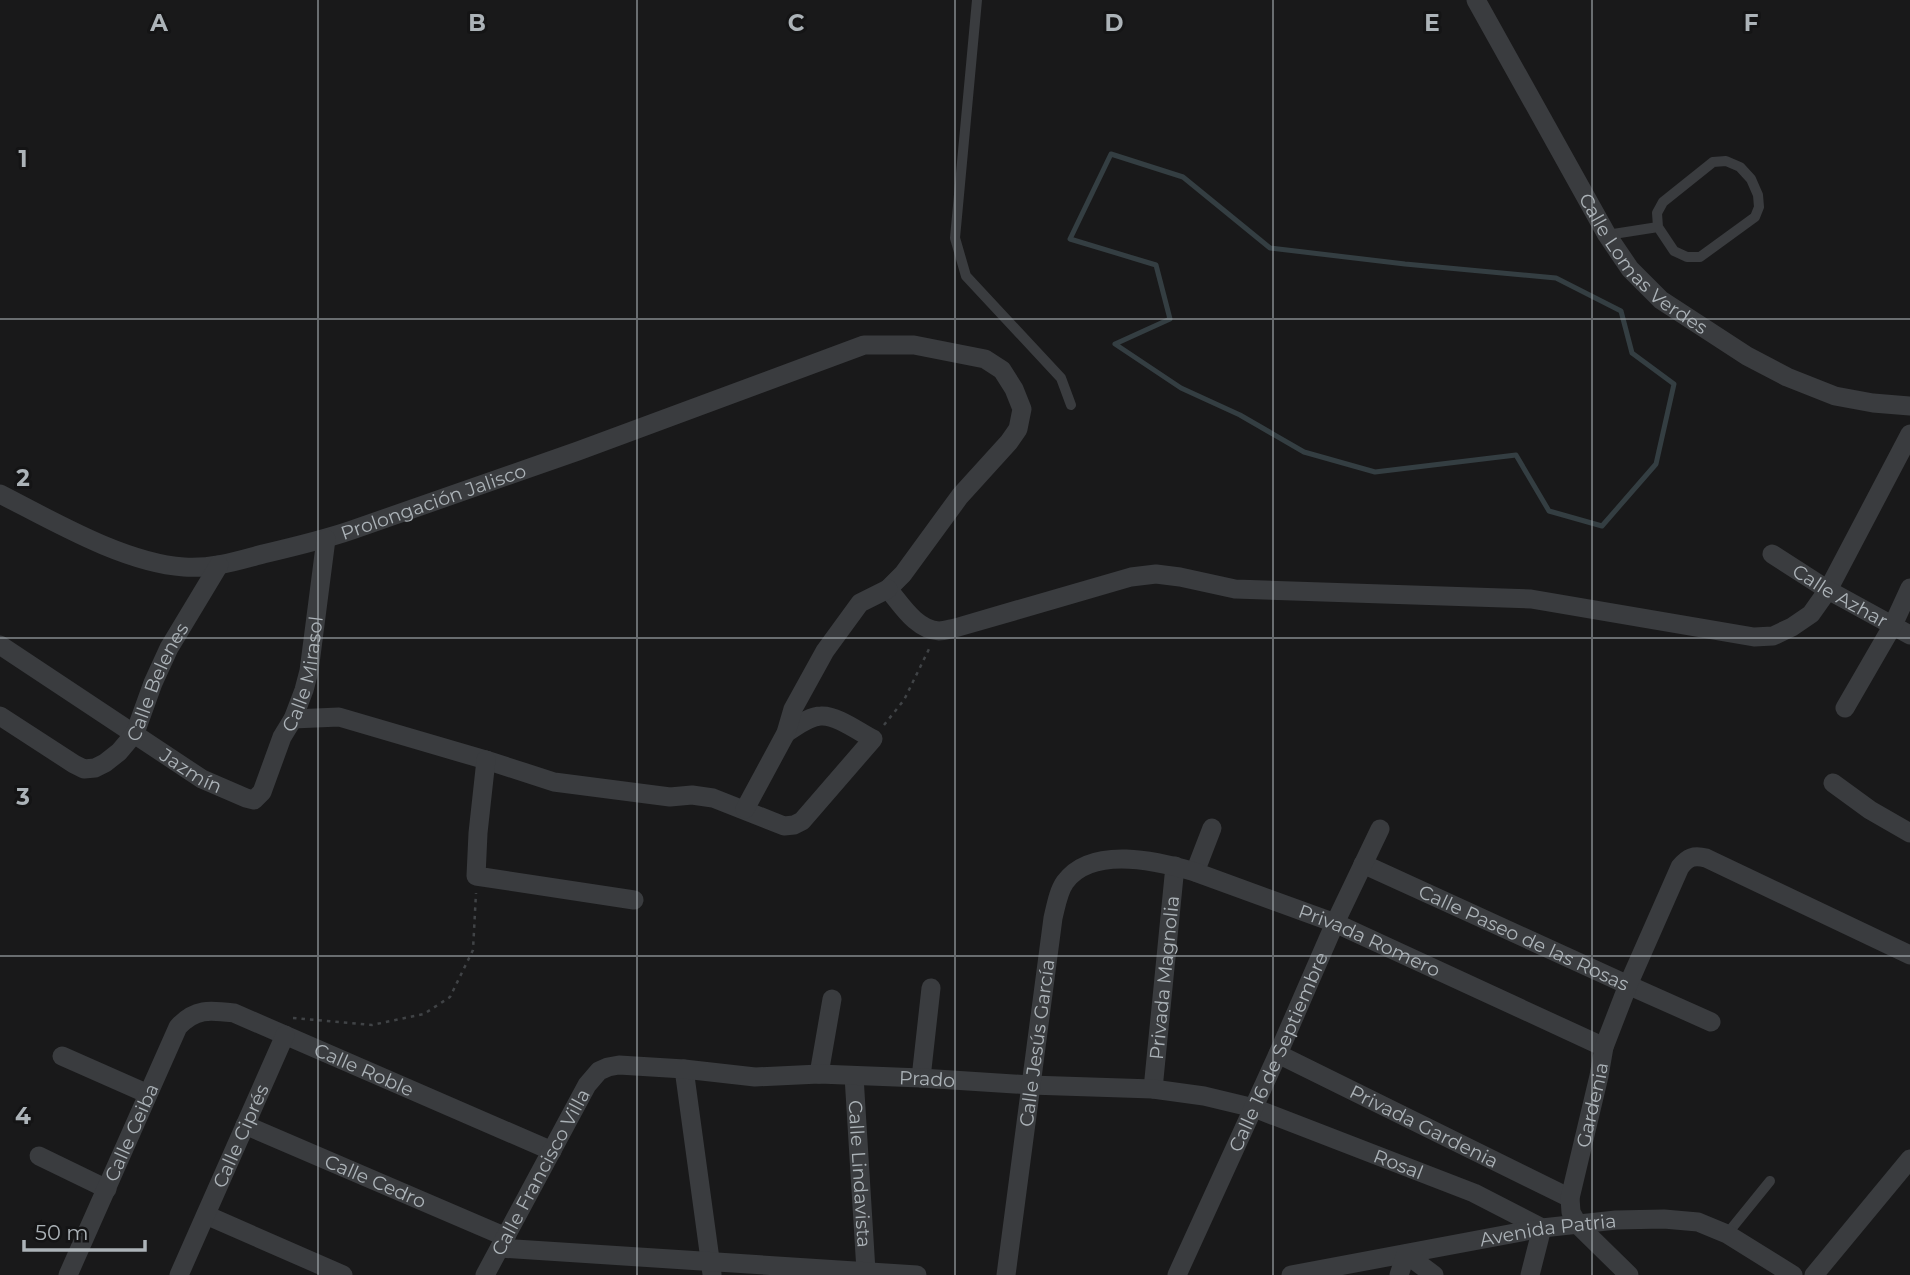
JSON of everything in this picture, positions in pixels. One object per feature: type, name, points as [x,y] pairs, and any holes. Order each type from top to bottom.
[{"type":"street","name":"Calle Lomas Verdes","points":[[1476,0],[1607,235],[1630,270],[1661,300],[1746,356],[1787,377],[1835,396],[1910,407]]},
{"type":"street","name":"Prolongación Jalisco","points":[[0,494],[65,528],[115,550],[182,567],[219,565],[326,539],[578,451],[864,345],[914,345],[985,359],[1002,370],[1014,389],[1022,409],[1018,429],[960,496],[903,574],[888,589]]},
{"type":"street","points":[[745,809],[786,733],[793,709],[825,650],[860,603],[888,589],[910,616],[925,627],[938,631],[1131,577],[1156,574],[1235,589],[1531,599],[1754,637],[1773,636],[1811,614],[1828,590],[1910,434]]},
{"type":"street","name":"Calle Mirasol","points":[[254,800],[262,792],[282,737],[293,719],[304,691],[326,539]]},
{"type":"street","name":"Calle Azhar","points":[[1772,554],[1828,590],[1910,635]]},
{"type":"street","name":"Calle Belenes","points":[[0,645],[135,733],[169,649],[219,565]]},
{"type":"street","points":[[1845,708],[1893,625],[1910,588]]},
{"type":"street","points":[[304,691],[339,717]]},
{"type":"street","points":[[0,716],[65,759],[84,768],[95,768],[105,763],[119,752],[135,733]]},
{"type":"street","points":[[293,719],[339,717],[554,782],[670,797],[692,795],[713,798],[784,826],[802,821],[873,739],[834,718],[820,716],[786,733]]},
{"type":"street","name":"Jazmín","points":[[135,733],[202,779],[254,800]]},
{"type":"street","points":[[486,760],[476,876],[634,901]]},
{"type":"street","points":[[1833,783],[1870,810],[1910,833]]},
{"type":"street","points":[[1195,872],[1212,828]]},
{"type":"street","name":"Calle 16 de Septiembre","points":[[1177,1275],[1380,829]]},
{"type":"street","name":"Calle Paseo de las Rosas","points":[[1363,864],[1628,985],[1680,867],[1690,857],[1698,856],[1910,955]]},
{"type":"street","name":"Calle Jesús García","points":[[1006,1275],[1057,898],[1066,881],[1082,867],[1102,859],[1128,859]]},
{"type":"street","name":"Privada Romero","points":[[1128,859],[1195,872],[1335,923],[1604,1047]]},
{"type":"street","name":"Privada Magnolia","points":[[1153,1089],[1175,866]]},
{"type":"street","points":[[1628,985],[1711,1021]]},
{"type":"street","name":"Gardenia","points":[[1578,1225],[1571,1212],[1570,1198],[1604,1047],[1628,985]]},
{"type":"street","points":[[921,1078],[931,988]]},
{"type":"street","points":[[819,1074],[832,999]]},
{"type":"street","name":"Calle Roble","points":[[178,1027],[187,1017],[198,1012],[216,1011],[287,1027],[552,1151]]},
{"type":"street","name":"Calle Ceiba","points":[[68,1275],[178,1027]]},
{"type":"street","name":"Calle Ciprés","points":[[179,1275],[287,1027]]},
{"type":"street","name":"Privada Gardenia","points":[[1278,1055],[1570,1198]]},
{"type":"street","points":[[62,1056],[149,1094]]},
{"type":"street","name":"Prado","points":[[599,1071],[619,1065],[755,1077],[819,1074],[1153,1089],[1204,1096],[1254,1108]]},
{"type":"street","points":[[684,1069],[711,1268]]},
{"type":"street","name":"Calle Francisco Villa","points":[[485,1275],[587,1085],[599,1071]]},
{"type":"street","name":"Calle Lindavista","points":[[854,1076],[866,1270]]},
{"type":"street","name":"Rosal","points":[[1254,1108],[1474,1193],[1542,1228]]},
{"type":"street","name":"Calle Cedro","points":[[245,1125],[503,1242],[711,1268],[866,1270],[917,1275]]},
{"type":"street","points":[[39,1156],[107,1189]]},
{"type":"street","points":[[1814,1275],[1910,1159]]},
{"type":"street","points":[[206,1215],[343,1275]]},
{"type":"street","name":"Avenida Patria","points":[[1291,1275],[1542,1228],[1616,1220],[1664,1219],[1698,1222],[1727,1234],[1793,1275]]},
{"type":"street","points":[[1578,1225],[1629,1275]]},
{"type":"street","points":[[1530,1275],[1542,1228]]},
{"type":"street","points":[[1399,1275],[1406,1254],[1434,1275]]},
{"type":"lane","points":[[976,0],[955,238],[966,276],[1061,378],[1071,405]]},
{"type":"lane","points":[[1726,161],[1740,167],[1751,179],[1759,195],[1759,207],[1755,217],[1700,257],[1686,257],[1674,251],[1658,227],[1657,213],[1662,202],[1713,162],[1726,161]]},
{"type":"lane","points":[[1607,235],[1658,227]]},
{"type":"lane","points":[[1727,1234],[1770,1181]]},
{"type":"path","points":[[873,739],[904,700],[938,631]]},
{"type":"path","points":[[287,1027],[372,1025],[424,1014],[450,997],[473,950],[476,876]]},
{"type":"waterway","points":[[1111,154],[1183,177],[1270,248],[1556,278],[1621,311],[1632,353],[1674,384],[1656,464],[1602,526],[1549,511],[1516,455],[1375,472],[1304,452],[1240,415],[1181,388],[1115,344],[1170,319],[1156,265],[1070,239],[1111,154]]}]
